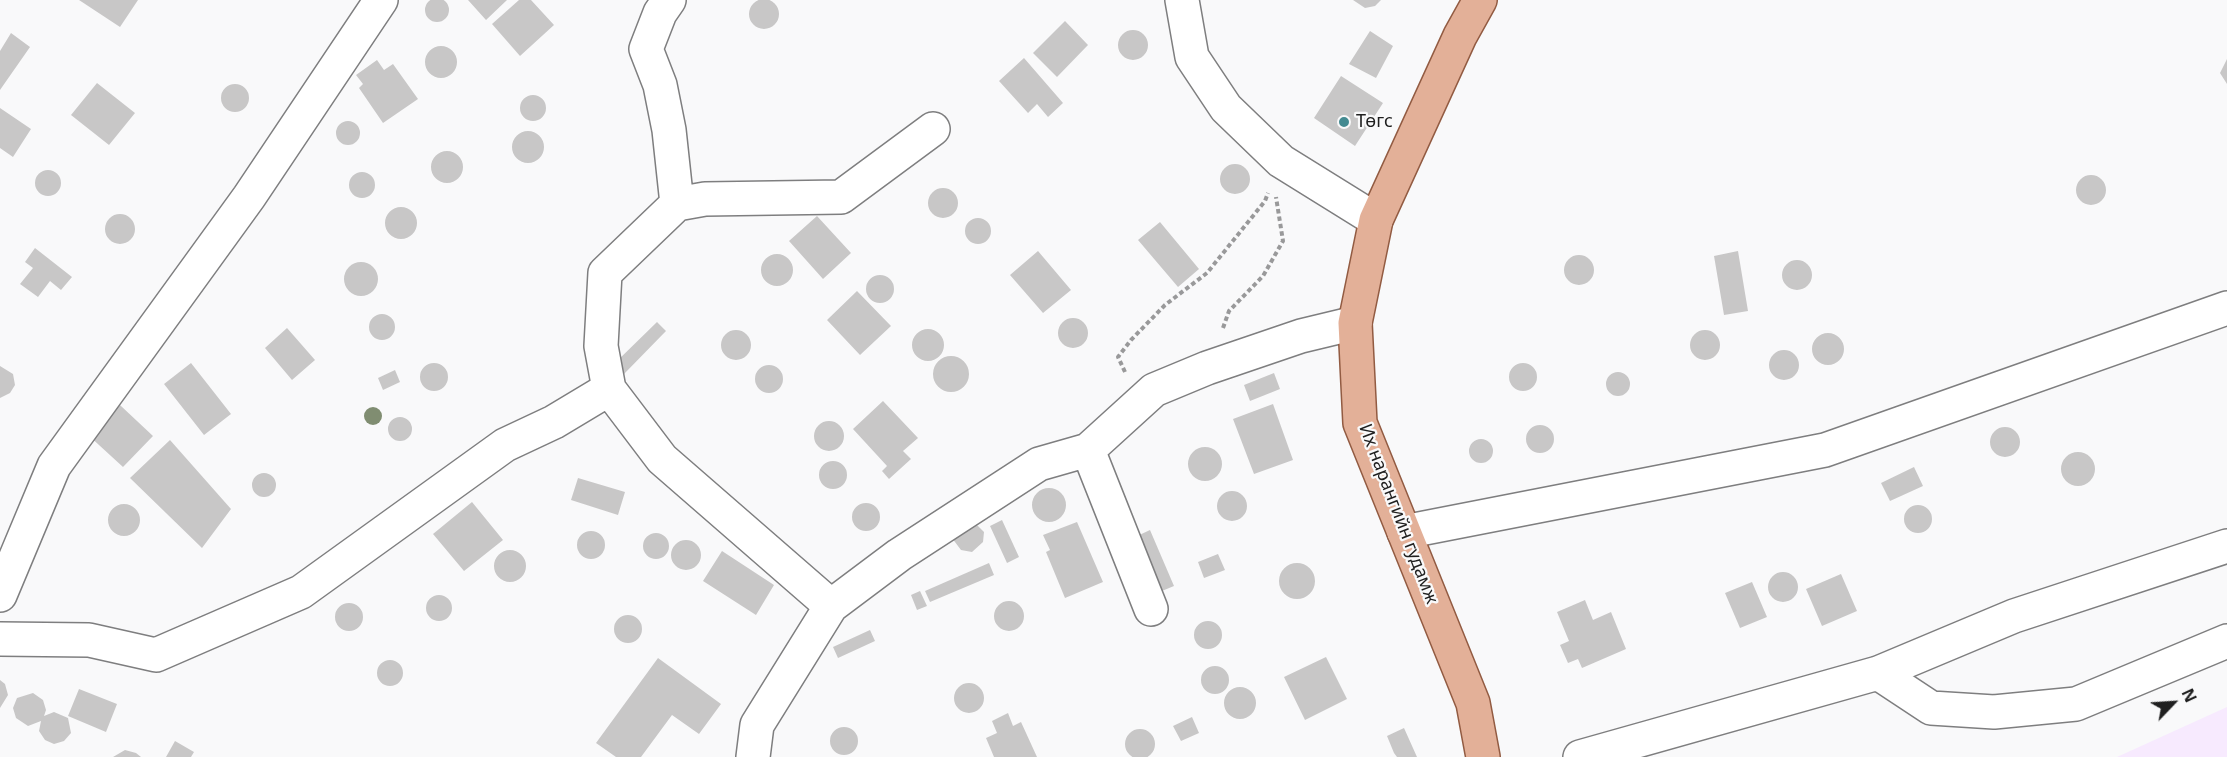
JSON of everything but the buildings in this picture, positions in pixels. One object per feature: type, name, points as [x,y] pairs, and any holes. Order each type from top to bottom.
[{"type":"main road","name":"Их нарангийн гудамж","points":[[1480,0],[1460,36],[1376,220],[1355,324],[1360,423],[1473,703],[1483,757]]},
{"type":"street","points":[[0,595],[54,466],[249,197],[381,0]]},
{"type":"street","points":[[669,0],[660,13],[646,49],[660,85],[669,130],[677,204]]},
{"type":"street","points":[[1182,0],[1192,57],[1226,108],[1277,171],[1376,220]]},
{"type":"street","points":[[831,606],[662,459],[609,389],[601,346],[604,273],[677,204],[705,199],[841,197],[933,129]]},
{"type":"street","points":[[1404,532],[1825,450],[2227,308]]},
{"type":"street","points":[[753,757],[757,724],[831,606],[899,555],[1039,464],[1088,450],[1154,390],[1207,368],[1301,336],[1355,324]]},
{"type":"street","points":[[0,639],[89,640],[156,655],[301,592],[505,445],[554,422],[609,389]]},
{"type":"street","points":[[1088,450],[1151,609]]},
{"type":"street","points":[[1580,757],[1878,673],[2014,616],[2224,554]]},
{"type":"street","points":[[1878,673],[1931,708],[1994,712],[2076,704],[2227,641]]},
{"type":"path","points":[[1229,311],[1263,276],[1283,241],[1277,171]]},
{"type":"path","points":[[1154,390],[1125,372],[1118,357],[1165,305],[1207,273],[1265,201],[1277,171]]},
{"type":"shaded area","points":[[2227,707],[2227,757],[2117,757]]},
{"type":"place","name":"Төгс","points":[[1344,122]]}]
